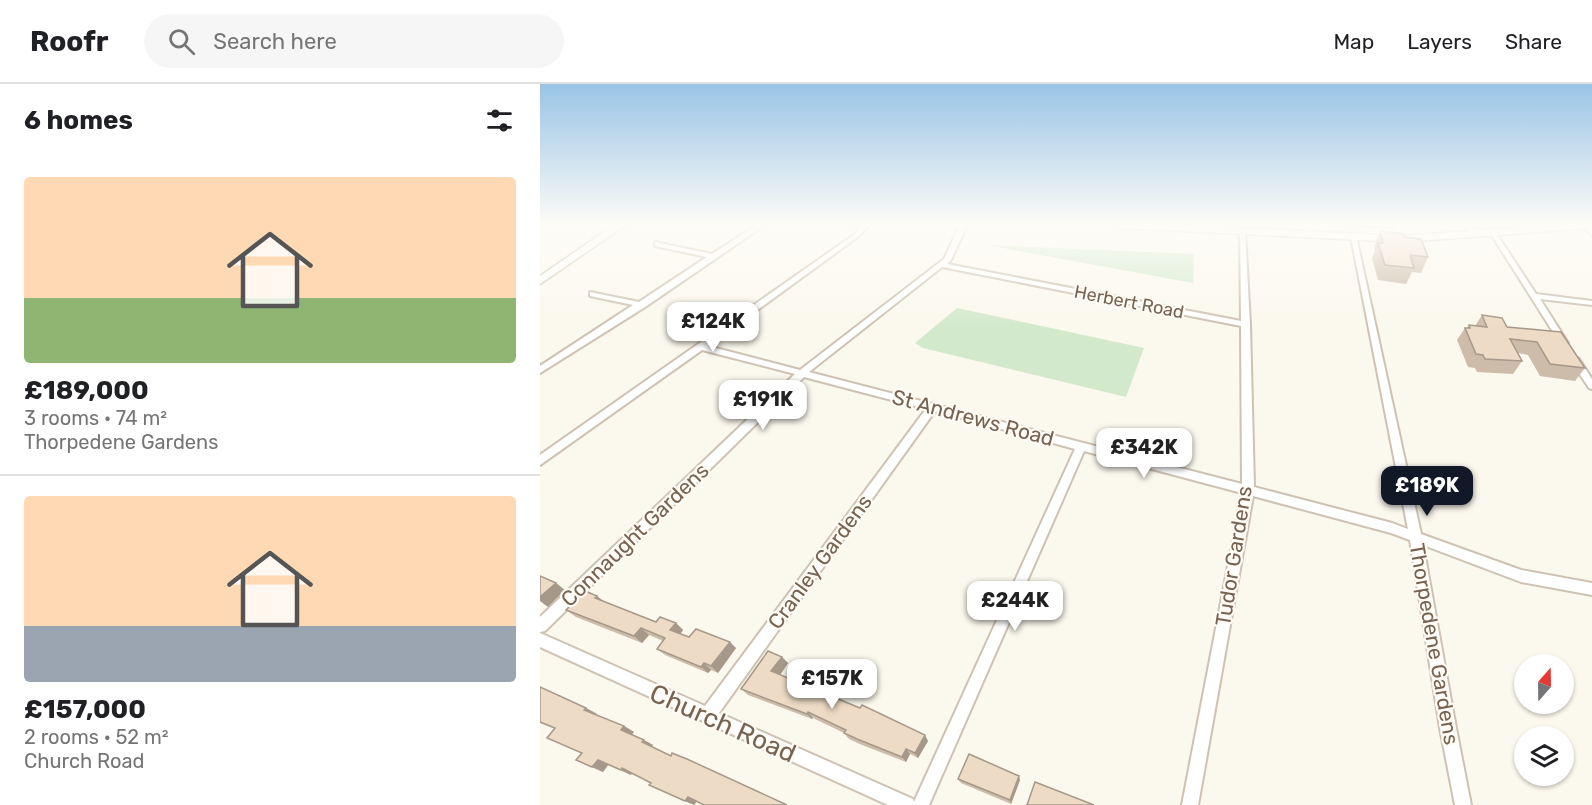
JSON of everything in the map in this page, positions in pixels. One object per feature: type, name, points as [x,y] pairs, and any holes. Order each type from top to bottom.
[{"type":"street","points":[[540,281],[572,259]]},
{"type":"street","points":[[540,370],[712,259]]},
{"type":"street","points":[[540,461],[823,259]]},
{"type":"street","name":"Connaught Gardens","points":[[540,626],[802,373],[948,259]]},
{"type":"street","name":"Tudor Gardens","points":[[1190,805],[1248,492],[1244,259]]},
{"type":"street","name":"Thorpedene Gardens","points":[[1358,259],[1416,537],[1463,805]]},
{"type":"street","points":[[1510,259],[1592,386]]},
{"type":"street","name":"Herbert Road","points":[[942,265],[1246,325]]},
{"type":"street","points":[[592,294],[642,305]]},
{"type":"street","points":[[1534,296],[1592,303]]},
{"type":"street","name":"St Andrews Road","points":[[699,346],[1392,528],[1521,576],[1592,589]]},
{"type":"street","name":"Cranley Gardens","points":[[707,716],[932,408]]},
{"type":"street","points":[[921,805],[1081,447]]},
{"type":"street","name":"Church Road","points":[[540,640],[907,805]]},
{"type":"green space","points":[[1060,259],[1194,259],[1193,283]]},
{"type":"green space","points":[[957,308],[1144,348],[1126,397],[923,348],[915,343]]},
{"type":"building","points":[[1383,259],[1411,259],[1414,268],[1385,265]]},
{"type":"building","points":[[1482,315],[1502,318],[1507,327],[1561,332],[1585,368],[1550,364],[1537,342],[1510,339],[1522,361],[1485,359],[1483,355],[1476,354],[1465,328],[1470,328],[1469,325],[1487,327]]},
{"type":"building","points":[[540,576],[556,583],[540,597]]},
{"type":"building","points":[[585,591],[597,596],[595,598],[656,622],[660,617],[676,623],[670,630],[689,637],[696,629],[730,642],[711,666],[704,663],[701,667],[657,649],[665,638],[641,628],[634,636],[566,610]]},
{"type":"building","points":[[768,651],[782,657],[771,671],[860,708],[862,705],[925,735],[915,753],[906,749],[902,757],[844,733],[846,730],[808,712],[807,714],[741,689]]},
{"type":"building","points":[[540,687],[586,708],[584,710],[624,726],[621,730],[671,756],[672,753],[687,759],[787,805],[704,805],[688,797],[685,801],[649,785],[651,783],[622,768],[621,770],[598,760],[592,767],[576,760],[582,753],[547,738],[555,728],[540,722]]},
{"type":"building","points":[[969,754],[1019,776],[1010,800],[958,779]]},
{"type":"building","points":[[1035,782],[1094,805],[1027,805]]}]
